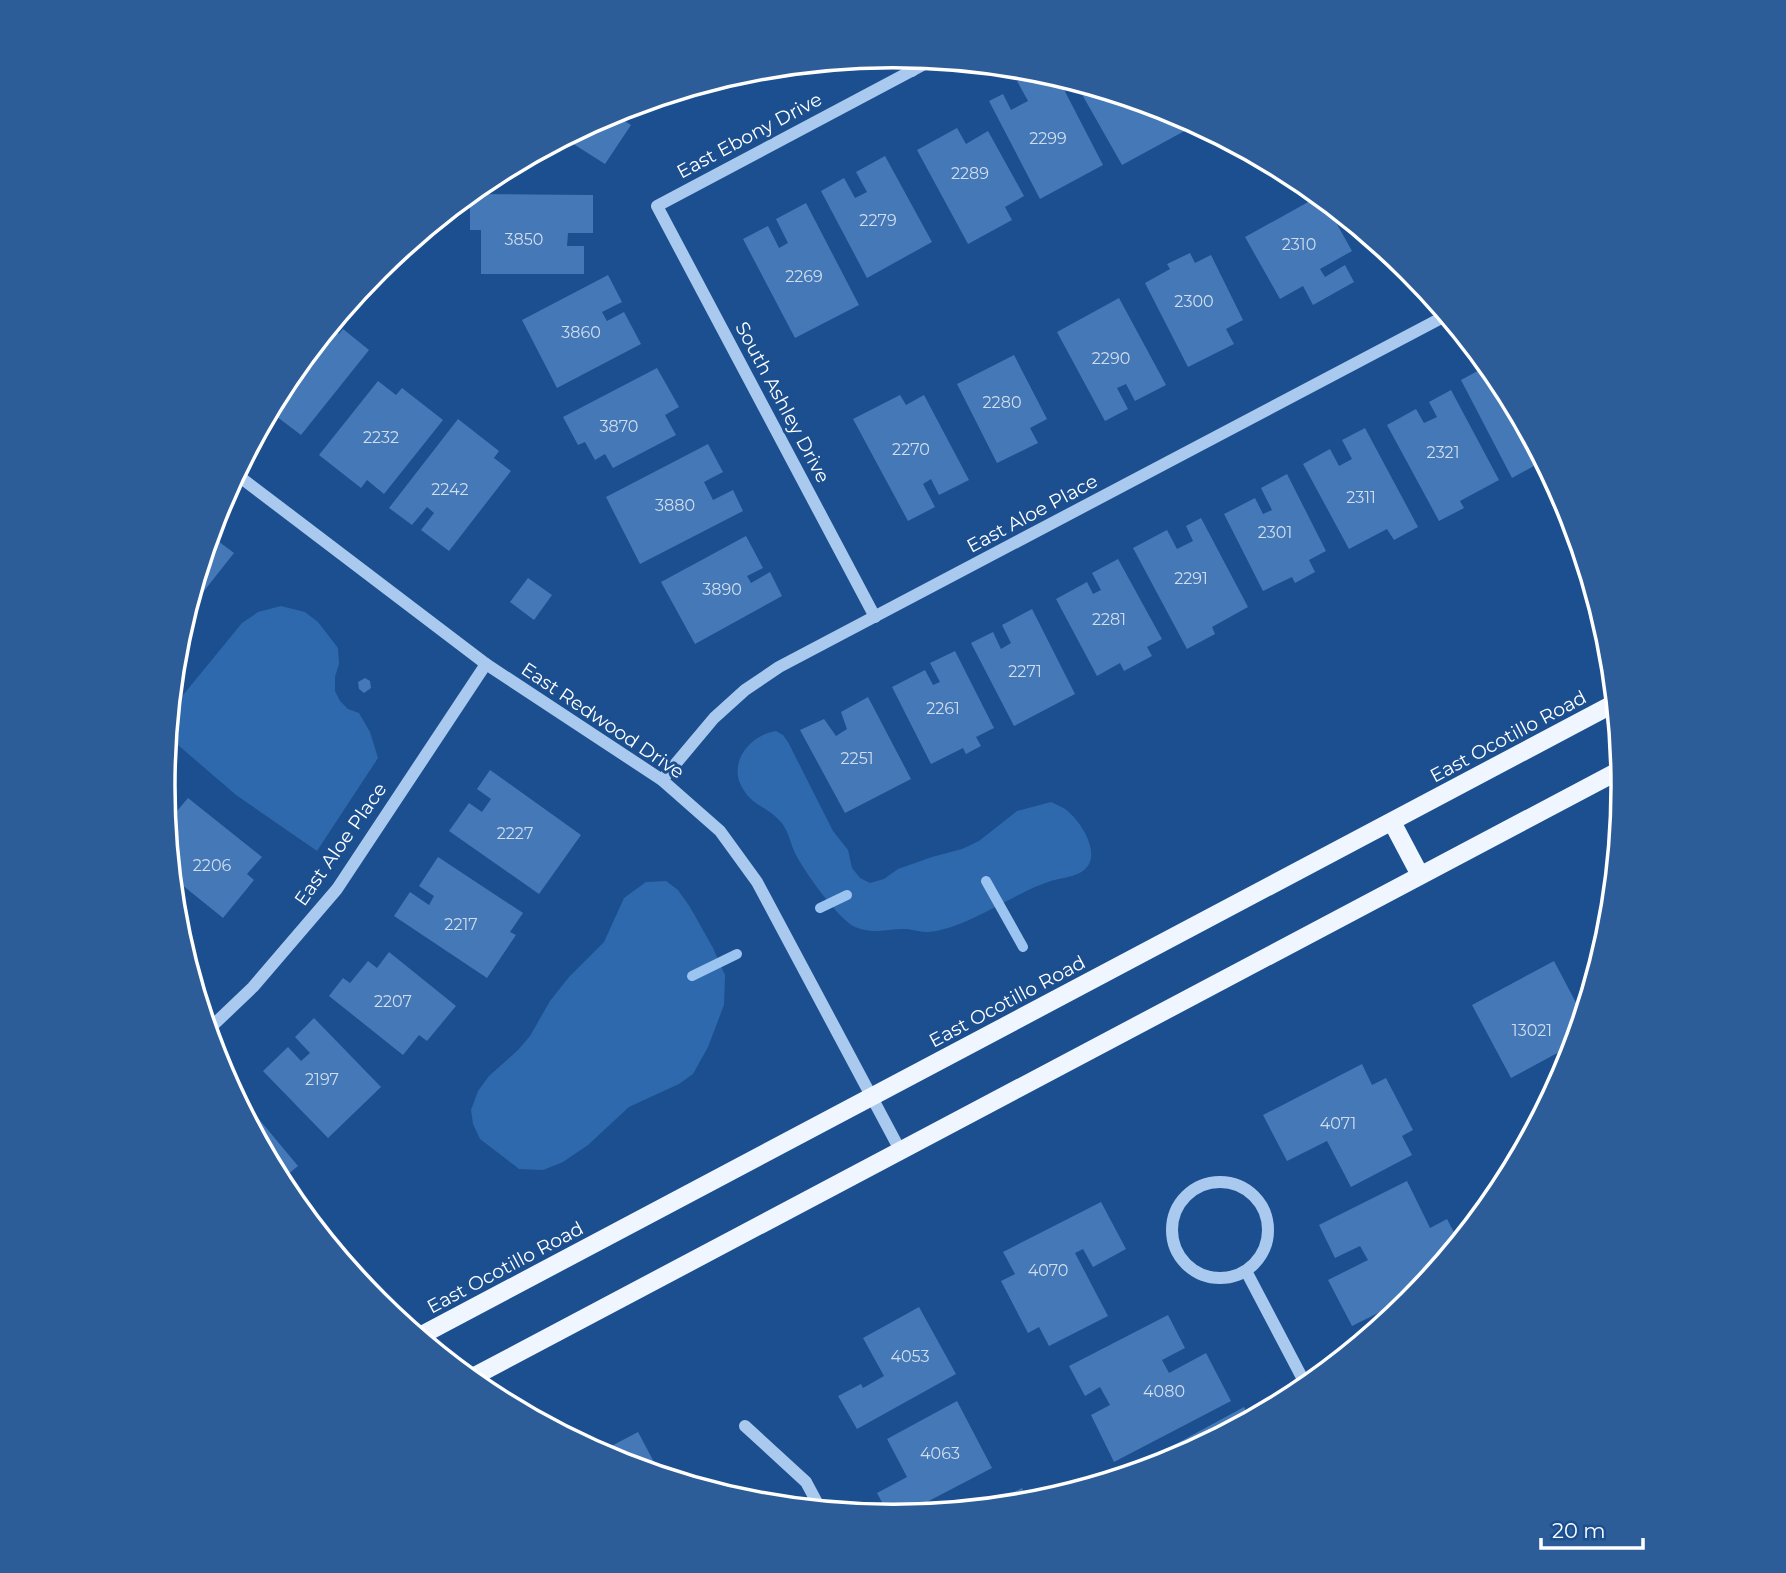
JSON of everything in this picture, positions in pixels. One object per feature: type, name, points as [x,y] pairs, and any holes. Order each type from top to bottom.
[{"type":"main road","name":"East Ocotillo Road","points":[[426,1333],[1607,708]]},
{"type":"main road","points":[[480,1373],[1611,775]]},
{"type":"main road","points":[[1392,822],[1420,875]]},
{"type":"street","name":"East Ebony Drive","points":[[657,206],[916,69]]},
{"type":"street","name":"South Ashley Drive","points":[[657,206],[875,617]]},
{"type":"street","name":"East Aloe Place","points":[[663,780],[714,718],[745,690],[779,667],[1438,320]]},
{"type":"street","name":"East Redwood Drive","points":[[244,480],[486,664],[663,780],[720,831],[757,882],[900,1150]]},
{"type":"street","name":"East Aloe Place","points":[[215,1023],[253,987],[337,889],[486,664]]},
{"type":"street","points":[[1218,1182],[1248,1190],[1259,1202],[1266,1215],[1266,1247],[1258,1260],[1246,1271],[1231,1278],[1214,1278],[1199,1274],[1186,1265],[1171,1237],[1172,1220],[1178,1205],[1189,1193],[1202,1185],[1218,1182]]},
{"type":"street","points":[[1246,1271],[1302,1377]]},
{"type":"street","points":[[744,1426],[806,1482],[816,1500]]},
{"type":"shaded area","points":[[281,606],[305,612],[318,622],[338,648],[339,664],[335,691],[348,709],[359,713],[370,732],[378,758],[317,851],[236,795],[178,745],[176,747],[180,698],[242,623],[258,612]]},
{"type":"shaded area","points":[[776,731],[788,742],[833,831],[848,850],[852,868],[860,878],[870,883],[884,879],[898,869],[962,849],[979,841],[1017,811],[1051,802],[1065,809],[1081,826],[1091,850],[1089,864],[1077,874],[1036,887],[974,918],[943,929],[928,932],[907,929],[875,931],[855,927],[840,915],[813,882],[799,861],[782,823],[751,799],[743,789],[738,770],[743,752],[757,738]]},
{"type":"shaded area","points":[[666,881],[678,890],[690,907],[725,975],[724,1005],[708,1047],[693,1074],[679,1084],[629,1107],[588,1145],[563,1162],[543,1170],[519,1169],[480,1139],[473,1124],[471,1110],[478,1091],[489,1076],[530,1036],[550,1001],[569,977],[604,942],[624,898],[646,882]]},
{"type":"building","points":[[1017,81],[1064,89],[1103,165],[1040,199],[989,101],[1003,94],[1011,110],[1028,101]]},
{"type":"building","points":[[1082,94],[1124,106],[1185,131],[1122,165]]},
{"type":"building","points":[[624,121],[631,125],[605,164],[572,143]]},
{"type":"building","points":[[957,128],[966,144],[988,131],[1024,196],[1005,207],[1012,220],[968,244],[917,150]]},
{"type":"building","points":[[885,156],[932,242],[867,278],[821,191],[844,178],[855,198],[867,192],[856,172]]},
{"type":"building","points":[[487,194],[593,195],[593,233],[568,233],[567,246],[584,246],[584,274],[481,274],[481,230],[470,230],[470,207]]},
{"type":"building","points":[[1309,202],[1335,221],[1352,251],[1320,269],[1325,277],[1345,265],[1354,282],[1313,305],[1303,286],[1280,299],[1245,237]]},
{"type":"building","points":[[806,203],[859,305],[795,338],[743,239],[768,226],[779,248],[788,243],[776,219]]},
{"type":"building","points":[[1190,253],[1195,263],[1211,255],[1243,320],[1226,329],[1234,344],[1188,367],[1145,283],[1170,269],[1167,264]]},
{"type":"building","points":[[608,275],[622,302],[602,312],[607,321],[624,312],[641,344],[557,388],[522,320]]},
{"type":"building","points":[[1119,298],[1166,385],[1135,401],[1126,384],[1117,388],[1128,409],[1105,421],[1057,332]]},
{"type":"building","points":[[343,329],[369,350],[301,435],[277,417],[337,332],[339,334]]},
{"type":"building","points":[[1014,355],[1047,419],[1030,428],[1038,443],[997,463],[957,384]]},
{"type":"building","points":[[657,368],[679,407],[665,415],[676,435],[613,468],[605,454],[595,460],[585,442],[578,445],[563,417]]},
{"type":"building","points":[[1478,371],[1515,427],[1535,465],[1512,478],[1461,380]]},
{"type":"building","points":[[378,381],[396,395],[402,388],[443,420],[384,494],[367,480],[361,488],[319,455]]},
{"type":"building","points":[[1451,390],[1499,480],[1460,501],[1464,508],[1439,521],[1387,425],[1416,409],[1424,423],[1437,417],[1429,402]]},
{"type":"building","points":[[900,395],[906,405],[924,395],[969,480],[939,495],[931,479],[923,484],[935,507],[908,521],[853,419]]},
{"type":"building","points":[[458,419],[499,451],[494,458],[511,471],[449,551],[421,530],[434,513],[427,507],[412,525],[389,508]]},
{"type":"building","points":[[1365,428],[1418,527],[1394,540],[1387,529],[1349,549],[1303,464],[1330,449],[1339,466],[1352,459],[1342,440]]},
{"type":"building","points":[[708,444],[723,472],[704,482],[713,500],[733,490],[743,511],[640,564],[606,497]]},
{"type":"building","points":[[1287,474],[1326,551],[1309,560],[1315,572],[1295,583],[1292,577],[1263,591],[1224,514],[1255,498],[1263,514],[1272,510],[1261,488]]},
{"type":"building","points":[[1201,518],[1248,607],[1212,627],[1215,634],[1187,649],[1133,548],[1167,530],[1177,549],[1193,541],[1186,526]]},
{"type":"building","points":[[746,536],[763,568],[747,576],[751,583],[770,572],[782,596],[695,644],[661,582]]},
{"type":"building","points":[[218,541],[234,553],[201,595]]},
{"type":"building","points":[[1118,559],[1162,639],[1147,647],[1152,656],[1124,671],[1120,663],[1097,676],[1056,599],[1087,582],[1093,594],[1101,590],[1092,573]]},
{"type":"building","points":[[528,578],[552,595],[534,620],[510,602]]},
{"type":"building","points":[[1032,609],[1075,694],[1014,726],[971,643],[993,632],[1001,649],[1011,643],[1002,625]]},
{"type":"building","points":[[955,651],[994,728],[976,737],[981,746],[966,754],[963,748],[931,764],[892,687],[925,670],[933,685],[940,682],[930,663]]},
{"type":"building","points":[[365,678],[370,681],[371,688],[364,693],[359,689],[358,682]]},
{"type":"building","points":[[868,697],[911,779],[845,813],[800,730],[824,719],[836,736],[847,729],[841,712]]},
{"type":"building","points":[[490,770],[581,835],[539,894],[449,831],[469,803],[482,812],[491,799],[477,789]]},
{"type":"building","points":[[188,798],[262,857],[247,874],[254,880],[223,918],[182,885],[176,813]]},
{"type":"building","points":[[438,857],[523,913],[510,932],[516,935],[487,978],[394,916],[410,892],[429,905],[434,896],[419,886]]},
{"type":"building","points":[[389,952],[456,1006],[427,1041],[419,1035],[403,1055],[329,996],[343,978],[350,983],[368,961],[377,968]]},
{"type":"building","points":[[1554,961],[1577,1004],[1561,1051],[1511,1078],[1472,1005]]},
{"type":"building","points":[[314,1018],[381,1087],[328,1138],[263,1071],[288,1047],[301,1061],[310,1053],[295,1037]]},
{"type":"building","points":[[1362,1064],[1372,1085],[1386,1078],[1413,1130],[1402,1136],[1412,1155],[1351,1187],[1327,1141],[1287,1161],[1263,1115]]},
{"type":"building","points":[[254,1113],[298,1166],[288,1174]]},
{"type":"building","points":[[1407,1181],[1430,1228],[1447,1219],[1455,1234],[1385,1309],[1352,1326],[1328,1280],[1368,1260],[1360,1246],[1335,1258],[1319,1225]]},
{"type":"building","points":[[1101,1202],[1126,1249],[1093,1267],[1083,1249],[1075,1253],[1108,1316],[1049,1346],[1039,1327],[1028,1333],[1001,1281],[1015,1274],[1003,1252]]},
{"type":"building","points":[[919,1307],[956,1374],[857,1429],[838,1396],[861,1384],[863,1388],[884,1376],[863,1338]]},
{"type":"building","points":[[1168,1315],[1185,1348],[1162,1360],[1169,1373],[1206,1353],[1231,1401],[1114,1462],[1091,1415],[1110,1405],[1100,1387],[1085,1396],[1069,1366]]},
{"type":"building","points":[[957,1401],[992,1468],[924,1504],[883,1505],[877,1493],[907,1477],[887,1439]]},
{"type":"building","points":[[1244,1407],[1246,1412],[1157,1454]]},
{"type":"building","points":[[638,1432],[655,1464],[618,1450],[610,1447]]},
{"type":"building","points":[[1022,1488],[1024,1493],[1008,1495]]},
{"type":"waterway","points":[[986,881],[1023,947]]},
{"type":"waterway","points":[[820,908],[847,895]]},
{"type":"waterway","points":[[692,976],[737,954]]}]
